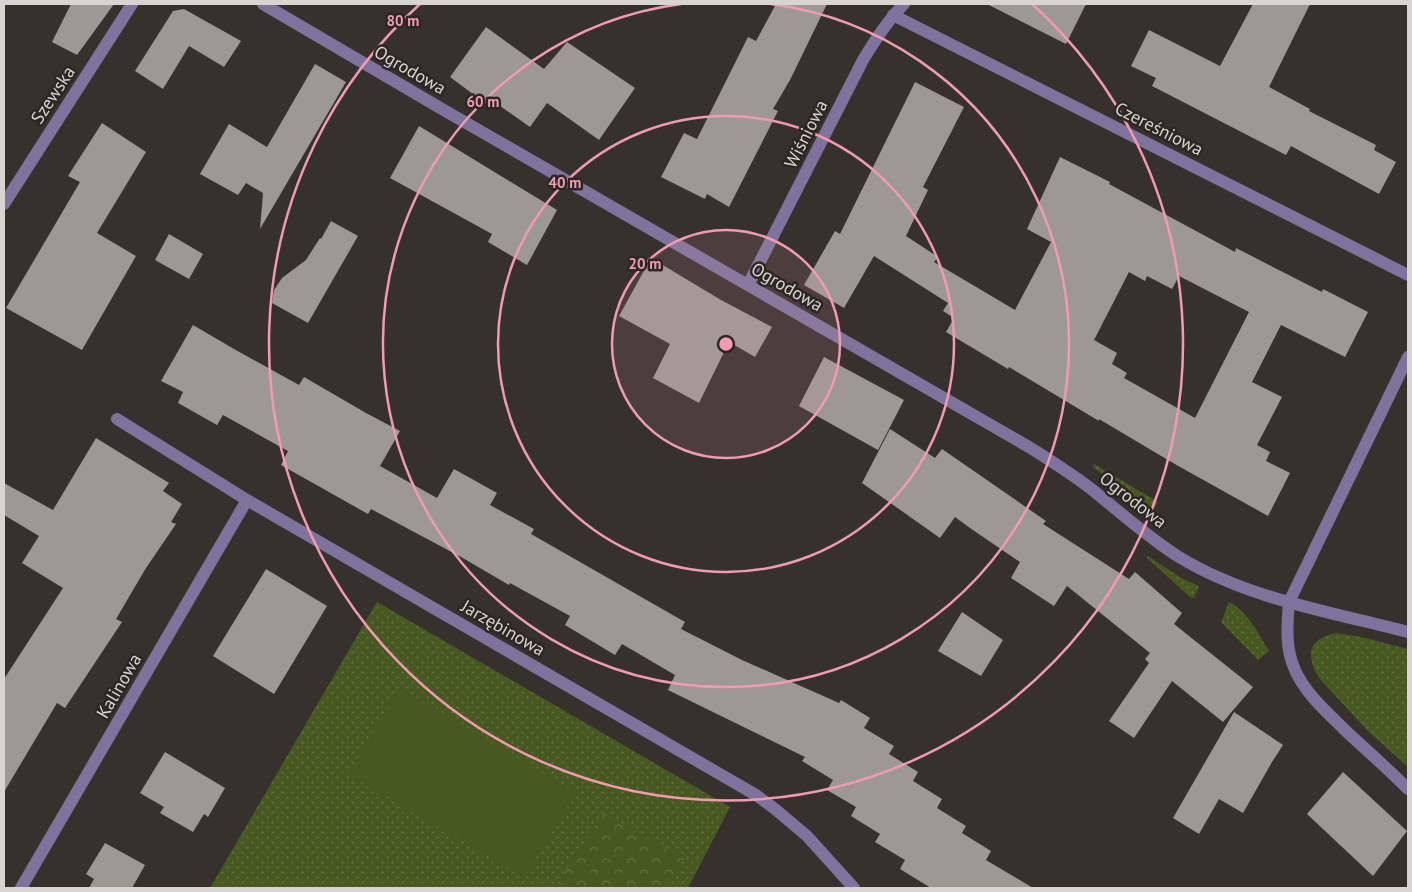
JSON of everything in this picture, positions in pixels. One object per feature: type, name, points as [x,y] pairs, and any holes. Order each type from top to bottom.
[{"type":"street","name":"Szewska","points":[[4,204],[132,4]]},
{"type":"street","name":"Ogrodowa","points":[[263,4],[1029,447],[1093,490],[1178,556],[1211,574],[1246,589],[1289,602],[1408,632]]},
{"type":"street","name":"Wiśniowa","points":[[748,285],[863,60],[876,38],[904,4]]},
{"type":"street","name":"Czereśniowa","points":[[893,15],[1408,275]]},
{"type":"street","points":[[1408,357],[1289,602],[1287,624],[1288,646],[1295,670],[1307,690],[1328,713],[1408,789]]},
{"type":"street","name":"Jarzębinowa","points":[[117,419],[247,500],[756,795],[807,836],[854,888]]},
{"type":"street","name":"Kalinowa","points":[[21,888],[247,500]]},
{"type":"green space","points":[[1094,464],[1158,502],[1150,516],[1122,489],[1093,467]]},
{"type":"green space","points":[[1148,556],[1183,579],[1199,586],[1194,598],[1190,597],[1147,558]]},
{"type":"green space","points":[[377,602],[730,807],[688,888],[210,888]]},
{"type":"green space","points":[[1229,602],[1247,617],[1269,651],[1258,660],[1221,622]]},
{"type":"green space","points":[[1336,633],[1361,637],[1408,649],[1408,767],[1367,730],[1319,678],[1312,663],[1312,649],[1319,639]]},
{"type":"green space","points":[[399,688],[576,793],[524,877],[348,774]]},
{"type":"green space","points":[[604,813],[684,859],[668,888],[554,888]]},
{"type":"building","points":[[71,4],[114,4],[77,55],[52,42]]},
{"type":"building","points":[[776,4],[827,4],[790,80],[773,109],[778,111],[729,207],[707,194],[705,199],[661,177],[684,133],[697,139],[748,37],[756,41]]},
{"type":"building","points":[[987,4],[1086,4],[1066,44]]},
{"type":"building","points":[[1253,4],[1310,4],[1269,87],[1310,109],[1309,111],[1376,145],[1374,150],[1396,162],[1379,194],[1291,146],[1286,155],[1152,86],[1156,78],[1131,66],[1149,30],[1220,66]]},
{"type":"building","points":[[184,9],[241,41],[224,67],[189,46],[163,89],[135,71],[173,11]]},
{"type":"building","points":[[486,27],[544,69],[567,42],[635,88],[599,140],[547,103],[530,127],[493,101],[489,106],[450,77]]},
{"type":"building","points":[[315,64],[346,82],[260,229],[263,193],[246,183],[238,195],[200,174],[229,124],[267,147]]},
{"type":"building","points":[[915,82],[964,107],[923,187],[928,190],[906,236],[938,257],[934,262],[1015,310],[1051,242],[1027,229],[1060,157],[1110,182],[1109,184],[1235,252],[1236,248],[1322,292],[1323,289],[1368,312],[1345,357],[1281,325],[1252,382],[1282,397],[1257,445],[1270,452],[1266,461],[1290,473],[1268,516],[946,332],[954,318],[943,311],[948,303],[874,256],[844,308],[804,285],[835,231],[840,234]],"holes":[[[1129,272],[1145,281],[1147,276],[1172,289],[1179,276],[1249,312],[1195,418],[1124,378],[1127,373],[1112,364],[1117,353],[1094,340]]]},
{"type":"building","points":[[102,123],[146,152],[97,233],[136,256],[82,350],[6,308],[80,182],[68,176]]},
{"type":"building","points":[[419,126],[557,210],[527,265],[488,242],[492,234],[390,178]]},
{"type":"building","points":[[331,221],[358,236],[308,323],[272,303],[274,290],[282,278],[306,260]]},
{"type":"building","points":[[169,234],[203,254],[189,279],[155,260]]},
{"type":"building","points":[[651,258],[721,300],[772,327],[755,357],[729,342],[699,403],[653,378],[670,344],[619,316]]},
{"type":"building","points":[[193,325],[299,385],[304,377],[400,431],[380,466],[437,498],[454,469],[497,493],[490,505],[534,529],[531,534],[685,622],[681,629],[742,660],[839,703],[841,700],[870,718],[864,728],[894,746],[889,754],[918,772],[913,781],[942,799],[937,808],[966,826],[962,833],[991,851],[986,860],[1033,888],[931,888],[900,869],[905,860],[875,842],[880,834],[851,816],[856,807],[827,790],[833,780],[802,761],[805,757],[668,690],[675,675],[622,644],[615,655],[565,625],[570,616],[510,583],[509,585],[371,509],[368,514],[281,465],[288,451],[223,415],[217,425],[178,403],[183,392],[161,381]]},
{"type":"building","points":[[824,357],[904,400],[878,450],[799,406]]},
{"type":"building","points":[[890,429],[935,458],[942,449],[1046,521],[1043,524],[1129,579],[1135,572],[1182,613],[1174,624],[1253,687],[1223,722],[1172,681],[1134,738],[1109,721],[1149,663],[1145,659],[1150,653],[1067,586],[1054,606],[1011,578],[1020,562],[955,517],[940,538],[862,483]]},
{"type":"building","points":[[96,438],[169,483],[163,491],[182,504],[171,522],[176,524],[146,568],[116,619],[122,622],[65,708],[57,703],[4,792],[4,679],[63,588],[22,563],[39,536],[4,515],[4,483],[53,510]]},
{"type":"building","points":[[266,569],[327,606],[274,694],[213,656]]},
{"type":"building","points":[[962,612],[1003,640],[981,676],[938,651]]},
{"type":"building","points":[[1234,712],[1283,745],[1243,813],[1219,799],[1199,834],[1173,818]]},
{"type":"building","points":[[165,752],[225,788],[208,817],[204,814],[193,832],[160,813],[164,807],[140,793]]},
{"type":"building","points":[[1343,772],[1407,831],[1373,876],[1307,814]]},
{"type":"building","points":[[105,843],[145,865],[132,888],[89,888],[94,879],[86,874]]}]
